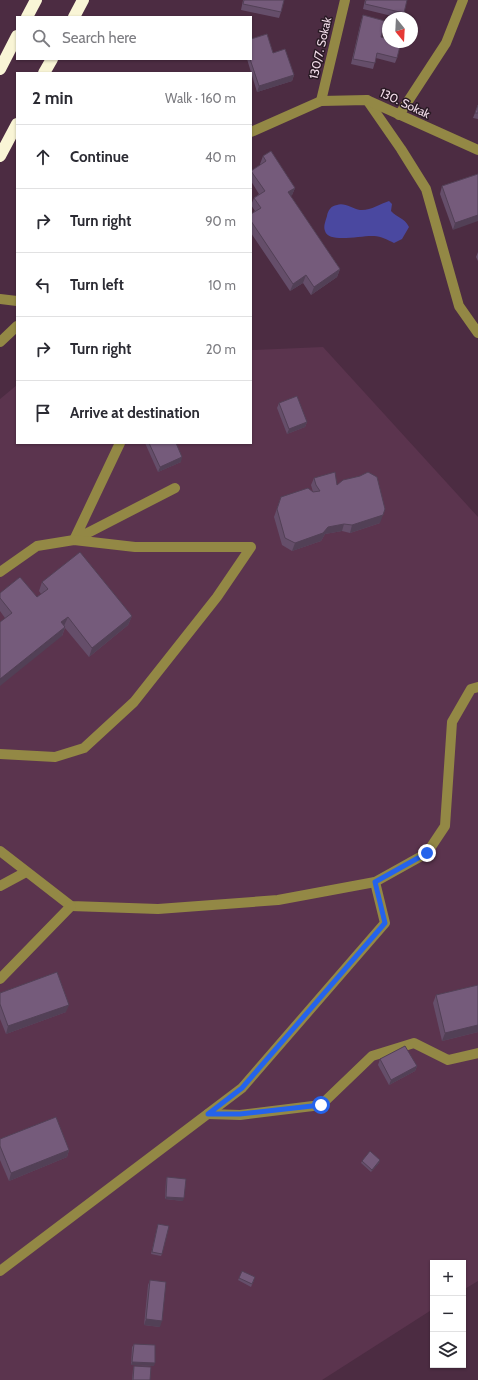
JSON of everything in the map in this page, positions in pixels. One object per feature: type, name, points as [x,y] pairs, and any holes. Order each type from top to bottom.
[{"type":"highway","points":[[28,16],[36,0]]},
{"type":"highway","points":[[75,16],[83,0]]},
{"type":"highway","points":[[0,69],[16,38]]},
{"type":"highway","points":[[45,72],[51,60]]},
{"type":"highway","points":[[0,156],[16,126]]},
{"type":"street","name":"130/7. Sokak","points":[[321,101],[345,0]]},
{"type":"street","points":[[399,115],[446,43],[463,0]]},
{"type":"street","name":"130. Sokak","points":[[252,132],[321,101],[367,100],[478,150]]},
{"type":"street","points":[[367,100],[401,149],[426,189],[459,306],[478,333]]},
{"type":"street","points":[[0,299],[16,301]]},
{"type":"street","points":[[0,342],[16,327]]},
{"type":"street","points":[[74,540],[120,444]]},
{"type":"street","points":[[74,540],[175,488]]},
{"type":"street","points":[[0,572],[37,546],[74,540],[135,547],[251,547],[217,597],[134,702],[84,748],[55,758],[0,754]]},
{"type":"street","points":[[0,851],[71,906],[158,909],[271,900],[375,882],[427,853],[445,826],[452,722],[471,689],[478,687]]},
{"type":"street","points":[[0,886],[26,872]]},
{"type":"street","points":[[0,1272],[242,1088],[385,923],[375,882]]},
{"type":"street","points":[[0,979],[71,906]]},
{"type":"street","points":[[208,1114],[240,1114],[321,1105],[372,1056],[414,1043],[448,1060],[478,1052]]},
{"type":"shaded area","points":[[389,201],[392,204],[391,211],[403,219],[409,227],[402,239],[394,243],[377,236],[346,238],[333,237],[328,235],[324,229],[327,214],[333,206],[343,204],[364,210]]},
{"type":"shaded area","points":[[323,347],[478,517],[478,1281],[466,1288],[466,1260],[430,1260],[430,1311],[322,1380],[0,1380],[0,399],[16,386],[16,444],[252,444],[252,350]]},
{"type":"building","points":[[244,0],[284,0],[281,12],[243,4]]},
{"type":"building","points":[[366,0],[407,0],[404,12],[365,4]]},
{"type":"building","points":[[363,15],[382,20],[382,48],[400,48],[397,58],[377,53],[375,63],[353,59]]},
{"type":"building","points":[[267,34],[273,53],[285,49],[294,75],[259,86],[250,60],[252,60],[252,39]]},
{"type":"building","points":[[478,105],[478,113],[475,113]]},
{"type":"building","points":[[271,151],[295,188],[288,192],[340,269],[314,287],[306,275],[293,284],[252,222],[252,213],[261,208],[254,198],[265,191],[252,170],[266,161],[263,156]]},
{"type":"building","points":[[478,174],[478,215],[455,223],[442,186]]},
{"type":"building","points":[[297,396],[307,422],[289,429],[279,403]]},
{"type":"building","points":[[149,444],[176,444],[182,457],[160,467]]},
{"type":"building","points":[[335,472],[337,485],[343,480],[360,476],[368,472],[377,477],[385,509],[383,515],[352,525],[344,524],[328,527],[323,533],[295,543],[285,538],[277,509],[281,497],[308,488],[313,492],[320,491],[314,478]]},
{"type":"building","points":[[80,552],[132,616],[92,648],[68,617],[61,622],[65,627],[0,679],[0,622],[12,613],[0,598],[0,593],[20,577],[37,597],[48,589],[42,582]]},
{"type":"building","points":[[57,972],[69,1005],[8,1026],[0,1004],[0,993]]},
{"type":"building","points":[[478,985],[478,1025],[445,1033],[436,995]]},
{"type":"building","points":[[405,1046],[417,1066],[391,1080],[380,1059]]},
{"type":"building","points":[[56,1117],[69,1150],[11,1173],[0,1146],[0,1139]]},
{"type":"building","points":[[370,1151],[380,1160],[372,1170],[362,1161]]},
{"type":"building","points":[[167,1177],[186,1179],[184,1198],[166,1197]]},
{"type":"building","points":[[158,1224],[169,1226],[162,1254],[152,1252]]},
{"type":"building","points":[[242,1271],[255,1277],[252,1284],[239,1278]]},
{"type":"building","points":[[150,1280],[166,1282],[162,1321],[146,1319]]},
{"type":"building","points":[[134,1344],[155,1345],[155,1363],[132,1362]]},
{"type":"building","points":[[134,1366],[151,1367],[150,1380],[133,1380]]},
{"type":"route","points":[[321,1105],[240,1114],[208,1114],[242,1088],[385,923],[375,882],[427,853]]}]
